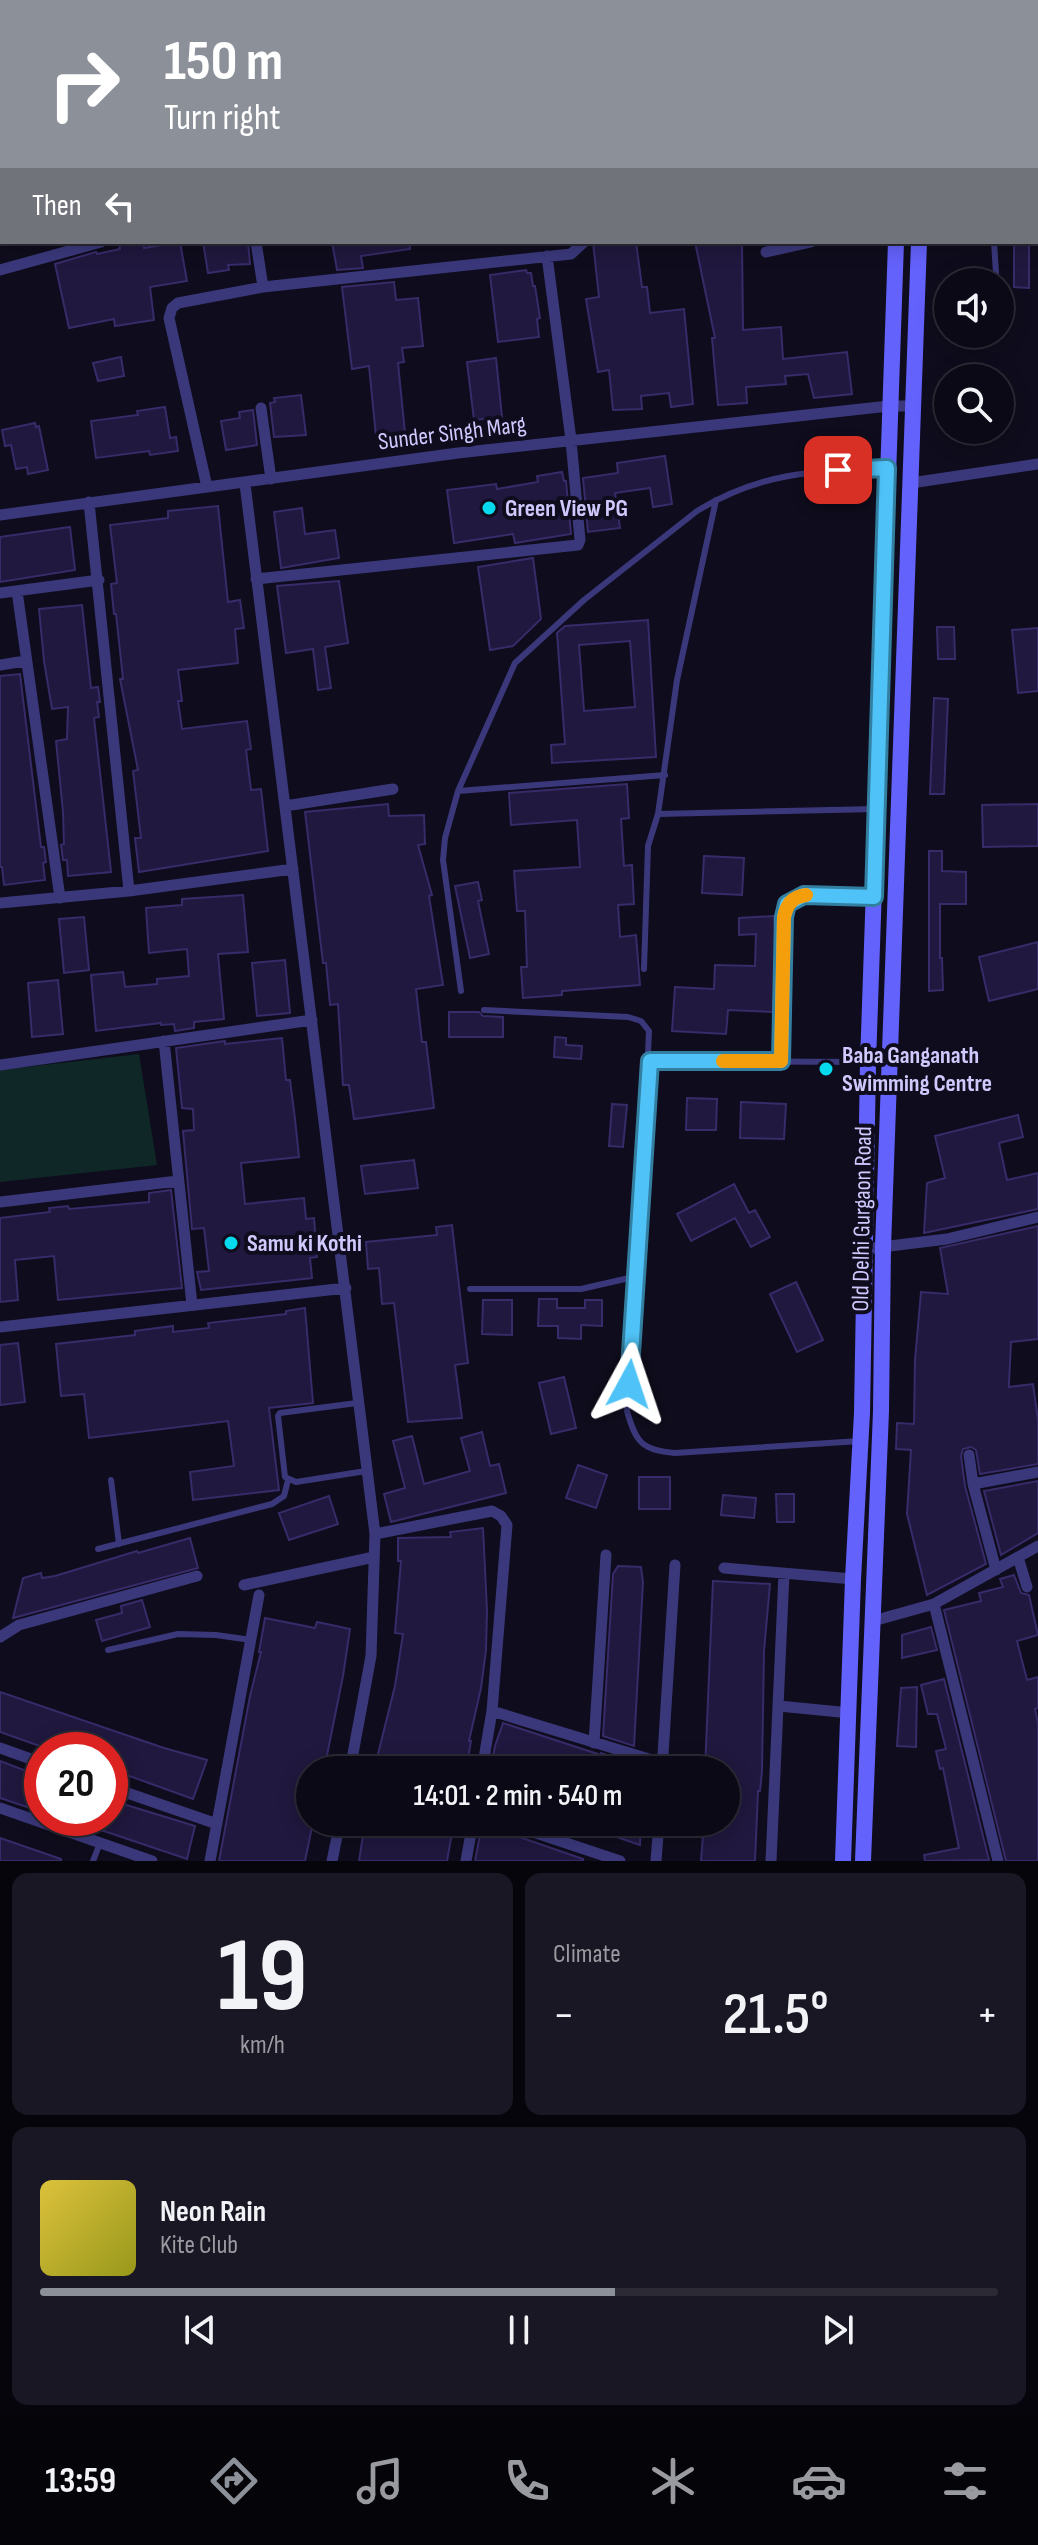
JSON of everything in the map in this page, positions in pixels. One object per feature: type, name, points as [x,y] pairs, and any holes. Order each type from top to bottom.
[{"type":"main road","name":"Old Delhi Gurgaon Road","points":[[843,1861],[861,1441],[868,1063],[896,244]]},
{"type":"main road","name":"Old Delhi Gurgaon Road","points":[[863,1861],[880,1442],[883,1247],[919,244]]},
{"type":"street","points":[[0,270],[94,244]]},
{"type":"street","points":[[256,244],[263,287]]},
{"type":"street","points":[[207,487],[169,318],[172,308],[178,303],[263,287],[571,254],[582,244]]},
{"type":"street","points":[[766,252],[802,244]]},
{"type":"street","points":[[256,579],[578,545],[571,440],[547,256]]},
{"type":"street","name":"Sunder Singh Marg","points":[[0,515],[571,440],[911,406]]},
{"type":"street","points":[[261,408],[271,479]]},
{"type":"street","points":[[911,483],[1038,464]]},
{"type":"street","points":[[245,484],[375,1534],[371,1656],[353,1756]]},
{"type":"street","points":[[89,502],[129,891]]},
{"type":"street","points":[[0,593],[99,580]]},
{"type":"street","points":[[17,591],[60,898]]},
{"type":"street","points":[[0,665],[25,661]]},
{"type":"street","points":[[285,806],[393,789]]},
{"type":"street","points":[[0,903],[129,891],[293,869]]},
{"type":"street","points":[[874,897],[896,898]]},
{"type":"street","points":[[0,1065],[312,1020]]},
{"type":"street","points":[[164,1041],[192,1305]]},
{"type":"street","points":[[0,1202],[178,1181]]},
{"type":"street","points":[[865,1249],[947,1239],[1038,1217]]},
{"type":"street","points":[[0,1327],[346,1288]]},
{"type":"street","points":[[861,1441],[880,1442]]},
{"type":"street","points":[[969,1455],[973,1484],[996,1570]]},
{"type":"street","points":[[973,1484],[1038,1472]]},
{"type":"street","points":[[375,1534],[492,1511],[501,1516],[507,1525],[492,1711],[484,1756]]},
{"type":"street","points":[[873,1621],[934,1604],[1038,1546]]},
{"type":"street","points":[[594,1743],[606,1555]]},
{"type":"street","points":[[244,1585],[374,1557]]},
{"type":"street","points":[[1018,1557],[1027,1587]]},
{"type":"street","points":[[663,1756],[675,1565]]},
{"type":"street","points":[[724,1568],[853,1579]]},
{"type":"street","points":[[771,1861],[784,1574]]},
{"type":"street","points":[[0,1637],[19,1625],[197,1576]]},
{"type":"street","points":[[210,1861],[259,1595]]},
{"type":"street","points":[[934,1604],[998,1861]]},
{"type":"street","points":[[779,1706],[850,1713]]},
{"type":"street","points":[[492,1711],[631,1756]]},
{"type":"street","points":[[0,1748],[24,1757]]},
{"type":"street","points":[[128,1793],[217,1824]]},
{"type":"street","points":[[0,1808],[152,1861]]},
{"type":"street","points":[[332,1861],[337,1836]]},
{"type":"street","points":[[466,1861],[470,1836]]},
{"type":"street","points":[[545,1836],[620,1861]]},
{"type":"street","points":[[656,1861],[658,1836]]},
{"type":"lane","points":[[994,244],[996,268]]},
{"type":"lane","points":[[461,991],[443,860],[445,838],[458,791],[515,663],[584,600],[716,499],[785,475],[887,468]]},
{"type":"lane","points":[[644,969],[648,846],[658,814],[677,680],[716,499]]},
{"type":"lane","points":[[458,791],[665,775]]},
{"type":"lane","points":[[658,814],[876,809]]},
{"type":"lane","points":[[781,1061],[784,917],[787,904],[804,895],[874,897]]},
{"type":"lane","points":[[484,1010],[628,1017],[641,1021],[649,1031],[638,1276],[627,1411],[633,1433],[641,1443],[652,1451],[675,1453],[861,1441]]},
{"type":"lane","points":[[650,1061],[868,1063]]},
{"type":"lane","points":[[470,1289],[581,1289],[638,1276]]},
{"type":"lane","points":[[357,1403],[280,1413],[283,1462],[285,1477],[296,1482],[366,1471]]},
{"type":"lane","points":[[111,1480],[119,1544]]},
{"type":"lane","points":[[98,1549],[272,1504],[284,1496],[288,1480]]},
{"type":"lane","points":[[108,1650],[178,1634],[251,1640]]},
{"type":"lane","points":[[93,1861],[100,1843]]},
{"type":"green space","points":[[139,1054],[157,1165],[0,1182],[0,1070]]},
{"type":"building","points":[[119,244],[143,244],[144,248],[180,244],[187,281],[150,287],[154,320],[115,326],[114,319],[69,328],[55,264],[96,252],[120,249]]},
{"type":"building","points":[[203,244],[248,244],[250,264],[228,265],[229,270],[208,273]]},
{"type":"building","points":[[332,244],[410,244],[410,249],[361,256],[363,268],[337,270]]},
{"type":"building","points":[[593,244],[636,244],[642,287],[647,287],[650,313],[684,309],[693,404],[671,407],[669,393],[641,396],[642,409],[613,410],[609,370],[598,372],[586,299],[599,297]]},
{"type":"building","points":[[695,244],[742,244],[743,330],[781,327],[783,359],[847,352],[852,394],[814,398],[808,374],[785,376],[786,384],[746,387],[747,403],[718,405],[712,338],[715,338]]},
{"type":"building","points":[[1014,244],[1029,244],[1029,288],[1014,287]]},
{"type":"building","points":[[526,270],[531,273],[535,286],[540,318],[537,319],[539,337],[498,342],[490,275]]},
{"type":"building","points":[[394,282],[396,300],[418,298],[423,346],[402,348],[404,362],[398,363],[405,433],[376,436],[369,366],[352,369],[342,287]]},
{"type":"building","points":[[121,357],[124,376],[98,381],[93,363]]},
{"type":"building","points":[[496,358],[502,417],[474,420],[467,362]]},
{"type":"building","points":[[301,395],[306,435],[274,437],[270,403],[275,402],[274,398]]},
{"type":"building","points":[[165,407],[170,438],[176,437],[178,451],[150,455],[149,451],[96,458],[91,421],[138,415],[137,411]]},
{"type":"building","points":[[253,410],[257,445],[226,450],[221,421],[240,418],[239,412]]},
{"type":"building","points":[[35,423],[36,427],[39,426],[48,470],[28,474],[27,467],[16,469],[11,445],[5,446],[2,430]]},
{"type":"building","points":[[665,456],[672,504],[653,507],[650,488],[615,493],[620,528],[588,532],[583,478],[618,473],[617,463]]},
{"type":"building","points":[[562,472],[566,481],[571,534],[515,543],[513,534],[454,543],[447,490],[496,484],[497,489],[538,482],[537,476]]},
{"type":"building","points":[[218,506],[228,602],[240,600],[244,628],[235,629],[238,663],[178,670],[182,729],[247,721],[251,749],[246,750],[251,790],[261,789],[268,851],[139,872],[135,838],[141,838],[133,771],[138,770],[120,679],[123,679],[111,584],[117,583],[110,525],[168,518],[168,511]]},
{"type":"building","points":[[302,508],[305,534],[335,530],[339,558],[281,568],[274,512]]},
{"type":"building","points":[[70,527],[75,570],[0,582],[0,537]]},
{"type":"building","points":[[533,558],[541,619],[513,646],[490,650],[478,567]]},
{"type":"building","points":[[339,581],[348,643],[325,647],[331,688],[318,690],[313,649],[286,653],[277,586]]},
{"type":"building","points":[[82,605],[91,688],[98,687],[100,702],[97,702],[99,717],[94,718],[111,872],[68,876],[67,860],[63,860],[61,845],[64,844],[63,812],[56,741],[67,739],[68,707],[52,709],[39,609]]},
{"type":"building","points":[[648,620],[656,757],[552,763],[551,745],[565,744],[557,633],[565,626]],"holes":[[[630,641],[635,707],[584,711],[579,645]]]},
{"type":"building","points":[[937,627],[954,627],[955,659],[938,659]]},
{"type":"building","points":[[1038,628],[1038,691],[1018,693],[1012,630]]},
{"type":"building","points":[[20,674],[41,847],[44,847],[46,862],[43,863],[45,880],[4,885],[0,867],[0,676]]},
{"type":"building","points":[[934,698],[948,699],[944,794],[930,794]]},
{"type":"building","points":[[627,784],[629,818],[621,819],[624,866],[632,865],[634,904],[618,905],[620,937],[636,935],[640,985],[562,991],[562,995],[523,998],[521,967],[527,967],[525,911],[517,911],[514,871],[580,867],[577,820],[511,825],[509,793]]},
{"type":"building","points":[[388,804],[389,816],[424,815],[425,844],[418,845],[432,895],[429,896],[443,985],[416,989],[434,1108],[354,1119],[349,1085],[343,1085],[338,1004],[330,1005],[326,963],[323,963],[305,812]]},
{"type":"building","points":[[1038,804],[1038,846],[983,847],[982,805]]},
{"type":"building","points":[[929,851],[942,851],[942,871],[966,872],[966,904],[940,904],[943,990],[929,991]]},
{"type":"building","points":[[704,856],[744,858],[742,895],[702,893]]},
{"type":"building","points":[[478,882],[482,900],[478,901],[489,954],[470,958],[455,886]]},
{"type":"building","points":[[243,895],[248,952],[218,954],[224,1019],[194,1022],[194,1028],[175,1031],[174,1024],[161,1023],[96,1031],[91,975],[123,972],[125,987],[157,984],[157,979],[189,976],[187,949],[149,953],[146,908],[182,905],[182,899]]},
{"type":"building","points":[[774,916],[773,1012],[728,1010],[726,1034],[672,1031],[675,987],[714,989],[715,965],[755,966],[756,934],[739,935],[739,918]]},
{"type":"building","points":[[84,917],[89,970],[64,973],[59,919]]},
{"type":"building","points":[[1038,942],[1038,989],[989,1001],[979,957]]},
{"type":"building","points":[[285,960],[290,1013],[257,1016],[252,963]]},
{"type":"building","points":[[58,980],[63,1034],[32,1037],[28,983]]},
{"type":"building","points":[[449,1012],[479,1012],[483,1016],[503,1017],[503,1037],[449,1037]]},
{"type":"building","points":[[555,1037],[566,1038],[566,1045],[582,1046],[581,1059],[554,1057]]},
{"type":"building","points":[[282,1038],[299,1157],[241,1163],[245,1204],[304,1198],[306,1219],[314,1218],[317,1257],[310,1258],[312,1278],[201,1290],[197,1272],[209,1271],[204,1228],[192,1229],[183,1131],[194,1130],[193,1109],[182,1108],[176,1048]]},
{"type":"building","points":[[687,1098],[717,1099],[716,1130],[686,1130]]},
{"type":"building","points":[[741,1102],[786,1104],[784,1139],[740,1138]]},
{"type":"building","points":[[612,1104],[627,1105],[623,1147],[609,1146]]},
{"type":"building","points":[[1018,1115],[1023,1137],[999,1143],[1007,1180],[1038,1173],[1038,1209],[924,1233],[927,1183],[945,1178],[935,1136]]},
{"type":"building","points":[[414,1160],[418,1188],[365,1194],[361,1166]]},
{"type":"building","points":[[734,1184],[749,1213],[755,1210],[770,1237],[751,1247],[735,1218],[691,1241],[677,1214]]},
{"type":"building","points":[[171,1190],[182,1288],[58,1300],[54,1256],[15,1260],[18,1300],[0,1302],[0,1218],[50,1212],[49,1208],[149,1202],[149,1193]]},
{"type":"building","points":[[452,1225],[468,1363],[455,1365],[462,1418],[408,1422],[394,1303],[382,1304],[379,1268],[368,1269],[366,1242],[437,1235],[436,1227]]},
{"type":"building","points":[[1038,1226],[1038,1339],[1011,1342],[1009,1387],[1033,1384],[1038,1420],[1038,1464],[980,1474],[976,1450],[971,1447],[963,1449],[965,1486],[986,1564],[927,1595],[907,1514],[911,1450],[896,1449],[897,1423],[914,1424],[921,1292],[948,1294],[940,1248]]},
{"type":"building","points":[[796,1282],[823,1340],[797,1352],[770,1294]]},
{"type":"building","points":[[539,1299],[557,1299],[557,1308],[585,1308],[585,1300],[602,1300],[602,1326],[581,1325],[581,1339],[558,1338],[558,1326],[538,1326]]},
{"type":"building","points":[[483,1300],[512,1300],[512,1335],[482,1334]]},
{"type":"building","points":[[305,1308],[313,1403],[269,1408],[279,1490],[193,1500],[190,1472],[234,1466],[228,1421],[89,1438],[84,1394],[61,1396],[56,1344],[135,1335],[135,1331],[173,1326],[173,1332],[209,1328],[208,1323],[286,1314],[286,1311]]},
{"type":"building","points":[[18,1343],[25,1402],[0,1405],[0,1345]]},
{"type":"building","points":[[564,1377],[576,1428],[551,1434],[539,1383]]},
{"type":"building","points":[[482,1432],[490,1466],[499,1464],[506,1493],[391,1522],[384,1494],[405,1488],[393,1441],[412,1436],[424,1484],[470,1471],[461,1438]]},
{"type":"building","points":[[578,1465],[607,1475],[596,1508],[566,1498]]},
{"type":"building","points":[[639,1477],[670,1477],[670,1509],[639,1509]]},
{"type":"building","points":[[1038,1481],[1038,1533],[1001,1555],[984,1491]]},
{"type":"building","points":[[776,1494],[794,1494],[794,1522],[777,1522]]},
{"type":"building","points":[[723,1495],[756,1498],[754,1518],[721,1515]]},
{"type":"building","points":[[329,1496],[338,1524],[289,1540],[279,1513]]},
{"type":"building","points":[[483,1528],[486,1650],[468,1756],[378,1756],[395,1686],[403,1634],[395,1633],[401,1561],[398,1561],[398,1538],[451,1537],[450,1532]]},
{"type":"building","points":[[190,1538],[198,1568],[13,1618],[23,1578],[41,1573],[42,1578],[55,1576]]},
{"type":"building","points":[[618,1566],[641,1567],[643,1582],[634,1746],[603,1736],[613,1574]]},
{"type":"building","points":[[1014,1575],[1021,1593],[1029,1595],[1038,1635],[1017,1641],[1027,1680],[1038,1677],[1038,1708],[1035,1709],[1038,1723],[1038,1861],[1006,1861],[944,1610],[981,1601],[979,1593],[1003,1587],[1000,1579]]},
{"type":"building","points":[[713,1581],[770,1584],[755,1861],[701,1861],[703,1836],[740,1836],[740,1756],[706,1756]]},
{"type":"building","points":[[142,1600],[150,1627],[102,1641],[96,1620],[122,1613],[121,1606]]},
{"type":"building","points":[[265,1618],[315,1628],[317,1622],[350,1629],[327,1756],[296,1756],[296,1836],[310,1836],[305,1861],[219,1861]]},
{"type":"building","points":[[931,1627],[937,1650],[902,1658],[902,1635]]},
{"type":"building","points":[[944,1679],[989,1860],[925,1861],[924,1855],[959,1848],[943,1768],[940,1769],[936,1751],[946,1749],[937,1714],[928,1714],[921,1685]]},
{"type":"building","points":[[917,1687],[916,1747],[897,1746],[901,1688]]},
{"type":"building","points":[[0,1692],[117,1732],[24,1732],[24,1740],[0,1732]]},
{"type":"building","points":[[503,1723],[610,1756],[493,1756]]},
{"type":"building","points":[[128,1736],[207,1760],[193,1799],[128,1776]]},
{"type":"building","points":[[0,1761],[24,1770],[24,1806],[0,1798]]},
{"type":"building","points":[[128,1806],[195,1826],[187,1859],[119,1836],[128,1836]]},
{"type":"building","points":[[363,1836],[451,1836],[447,1861],[359,1861]]},
{"type":"building","points":[[480,1836],[517,1836],[583,1859],[583,1861],[475,1861]]},
{"type":"building","points":[[614,1836],[640,1836],[640,1845]]},
{"type":"building","points":[[0,1838],[61,1859],[61,1861],[0,1861]]},
{"type":"slow traffic","points":[[723,1061],[781,1061],[784,917],[787,904],[806,895]]},
{"type":"place","name":"Green View PG","points":[[489,508]]},
{"type":"place","name":"Baba Ganganath Swimming Centre","points":[[826,1069]]},
{"type":"place","name":"Samu ki Kothi","points":[[231,1243]]},
{"type":"route","points":[[629,1384],[650,1061],[781,1061],[784,917],[787,904],[804,895],[874,897],[887,468],[838,470]]}]
